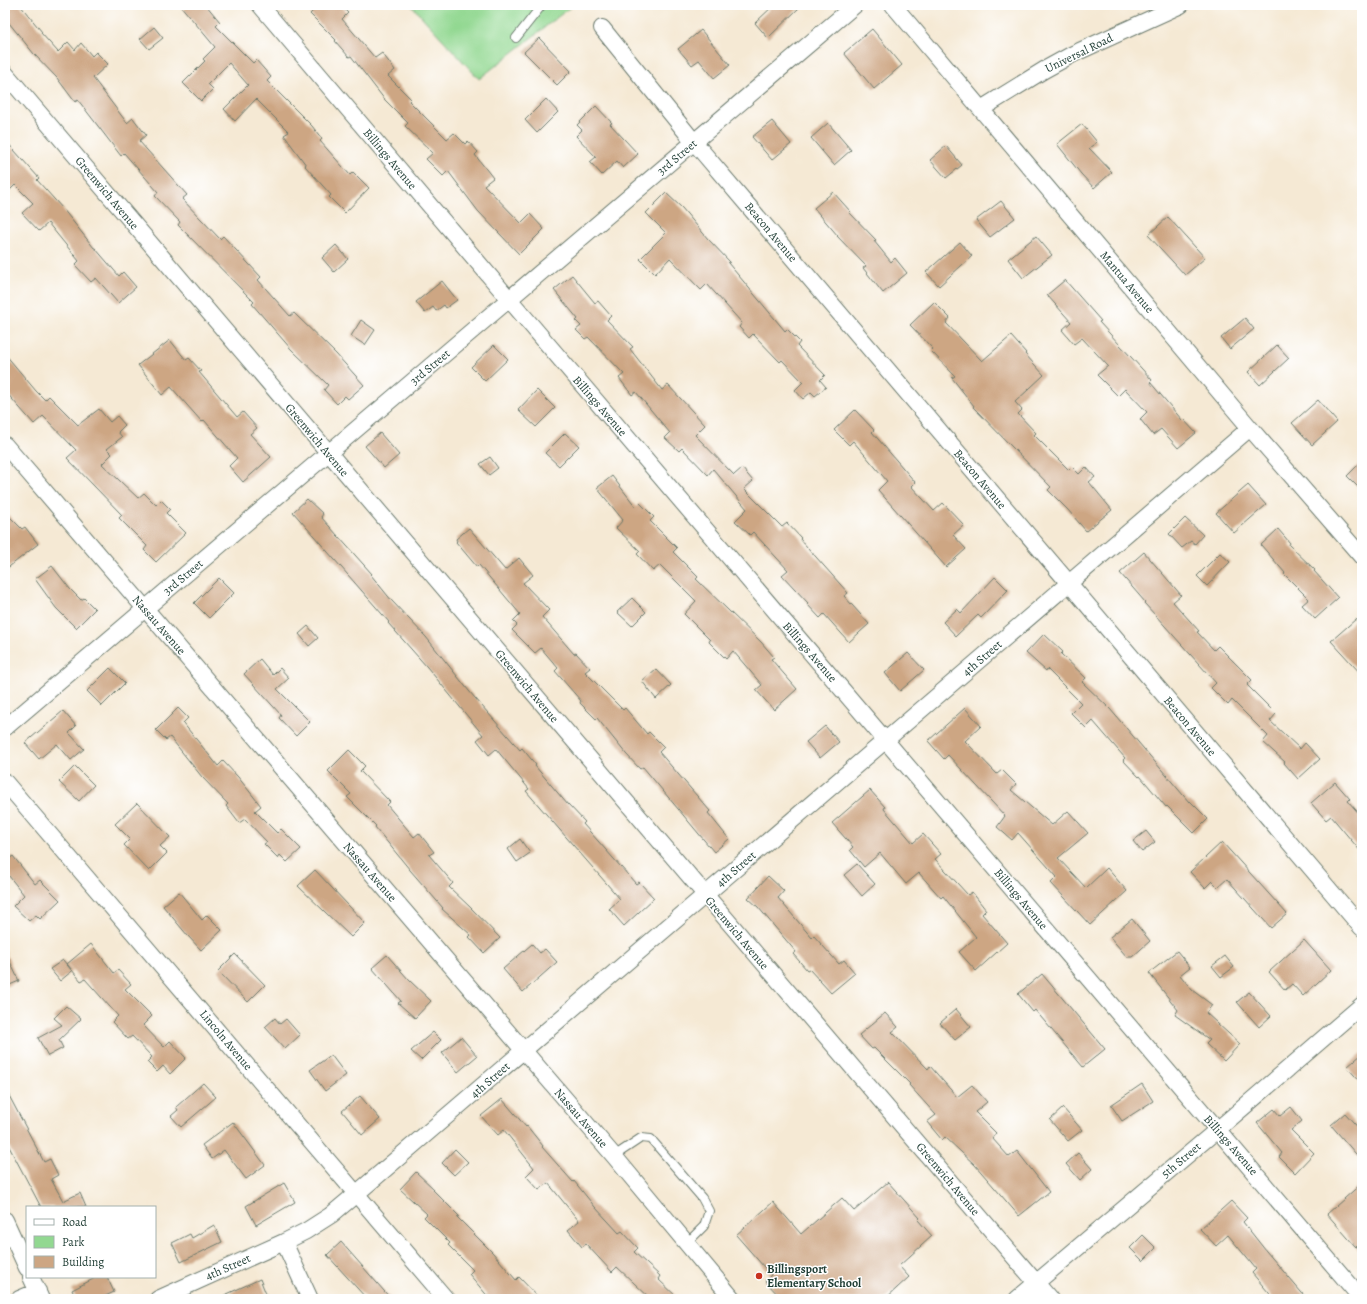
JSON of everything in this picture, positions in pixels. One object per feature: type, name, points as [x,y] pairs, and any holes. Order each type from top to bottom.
[{"type":"street","name":"Billings Avenue","points":[[260,5],[1217,1130],[1362,1298]]},
{"type":"street","name":"3rd Street","points":[[5,728],[854,5]]},
{"type":"street","name":"Mantua Avenue","points":[[893,5],[1250,428],[1362,557]]},
{"type":"street","name":"Universal Road","points":[[981,109],[1073,54],[1181,5]]},
{"type":"street","name":"Beacon Avenue","points":[[602,28],[694,142],[1362,928]]},
{"type":"street","name":"Greenwich Avenue","points":[[5,73],[1050,1299]]},
{"type":"street","name":"4th Street","points":[[158,1299],[284,1242],[306,1231],[330,1215],[1250,428]]},
{"type":"street","name":"Nassau Avenue","points":[[5,445],[614,1156],[733,1299]]},
{"type":"street","name":"Lincoln Avenue","points":[[5,782],[446,1299]]},
{"type":"street","name":"5th Street","points":[[1017,1299],[1362,1005]]},
{"type":"street","points":[[5,1220],[26,1266]]},
{"type":"street","points":[[284,1242],[310,1299]]},
{"type":"street","points":[[19,1299],[37,1289]]},
{"type":"lane","points":[[516,38],[542,5]]},
{"type":"lane","points":[[614,1156],[641,1138],[651,1139],[702,1198],[709,1211],[704,1226],[686,1243]]},
{"type":"green space","points":[[411,5],[573,5],[479,79]]},
{"type":"building","points":[[5,5],[20,5],[42,32],[41,33],[58,52],[68,42],[75,50],[81,43],[92,56],[96,52],[108,64],[93,78],[127,123],[133,118],[146,135],[139,141],[187,195],[182,199],[220,239],[223,236],[261,277],[258,280],[290,316],[294,313],[336,354],[364,385],[348,399],[345,396],[337,404],[324,390],[328,385],[291,349],[252,304],[254,302],[178,225],[180,222],[155,196],[158,192],[124,153],[121,156],[78,100],[75,102],[57,78],[34,54],[5,18]]},
{"type":"building","points":[[180,5],[206,5],[220,22],[216,26],[253,63],[256,60],[271,77],[267,81],[312,126],[322,139],[320,141],[350,175],[353,172],[369,188],[345,213],[329,197],[331,195],[305,166],[306,165],[284,135],[289,132],[256,99],[235,121],[224,109],[248,85],[229,63],[208,84],[213,89],[201,101],[183,83],[205,61],[203,59],[215,47]]},
{"type":"building","points":[[319,5],[340,5],[348,13],[342,19],[375,58],[382,53],[395,70],[388,76],[411,99],[409,101],[447,139],[454,133],[465,144],[468,141],[478,152],[475,155],[493,178],[484,185],[521,223],[530,214],[544,229],[519,254],[478,211],[448,171],[443,176],[426,159],[433,153],[405,126],[408,123],[385,100],[351,56],[349,57],[335,41],[336,40],[310,14]]},
{"type":"building","points":[[774,5],[802,5],[768,38],[755,23]]},
{"type":"building","points":[[154,27],[163,38],[149,49],[140,39]]},
{"type":"building","points":[[872,29],[902,65],[874,89],[844,53]]},
{"type":"building","points":[[701,30],[730,65],[714,78],[699,60],[692,65],[678,49]]},
{"type":"building","points":[[539,38],[571,71],[557,85],[524,52]]},
{"type":"building","points":[[546,99],[558,112],[537,133],[525,120]]},
{"type":"building","points":[[596,106],[612,123],[610,124],[638,154],[623,168],[617,161],[602,175],[590,162],[596,157],[576,136],[582,130],[577,125]]},
{"type":"building","points":[[772,121],[791,144],[772,160],[752,137]]},
{"type":"building","points":[[828,123],[851,150],[834,165],[811,138]]},
{"type":"building","points":[[1082,124],[1097,142],[1089,148],[1112,172],[1094,188],[1057,144]]},
{"type":"building","points":[[5,140],[39,178],[37,180],[63,209],[94,248],[119,276],[123,272],[136,287],[118,303],[96,278],[91,282],[75,265],[79,261],[48,223],[39,231],[22,213],[33,203],[15,185],[5,195]]},
{"type":"building","points":[[946,146],[962,165],[946,178],[930,160]]},
{"type":"building","points":[[833,192],[850,211],[849,212],[876,240],[874,241],[891,262],[895,258],[907,273],[883,293],[863,268],[866,266],[837,236],[814,208]]},
{"type":"building","points":[[666,193],[682,208],[730,262],[728,263],[785,331],[787,329],[800,342],[797,346],[825,375],[820,380],[826,387],[815,396],[811,392],[803,399],[795,390],[803,382],[782,360],[780,362],[753,334],[749,338],[739,327],[742,323],[707,284],[701,290],[670,258],[655,274],[640,259],[666,233],[646,213]]},
{"type":"building","points":[[1001,201],[1015,218],[990,237],[976,220]]},
{"type":"building","points":[[1168,217],[1205,258],[1185,275],[1148,235]]},
{"type":"building","points":[[1036,236],[1052,255],[1023,278],[1008,259]]},
{"type":"building","points":[[960,242],[972,256],[939,286],[926,272]]},
{"type":"building","points":[[336,245],[348,259],[334,272],[322,258]]},
{"type":"building","points":[[572,275],[595,303],[598,301],[611,316],[607,320],[633,347],[630,349],[662,390],[668,385],[705,425],[695,435],[734,475],[742,468],[753,481],[744,489],[782,527],[787,523],[848,593],[844,596],[869,624],[849,642],[824,614],[820,618],[807,604],[808,603],[782,575],[788,570],[753,532],[750,535],[735,521],[747,509],[713,469],[708,475],[682,448],[679,451],[665,438],[670,433],[636,392],[632,395],[619,378],[624,374],[588,337],[585,339],[576,330],[581,326],[576,321],[578,319],[554,290]]},
{"type":"building","points":[[1065,280],[1101,321],[1099,322],[1152,380],[1150,382],[1182,420],[1183,419],[1196,433],[1178,448],[1161,429],[1153,435],[1140,419],[1147,412],[1125,389],[1118,396],[1097,375],[1108,366],[1082,338],[1074,344],[1062,330],[1071,322],[1047,295]]},
{"type":"building","points":[[442,281],[457,300],[446,308],[444,305],[436,311],[433,307],[425,313],[416,302]]},
{"type":"building","points":[[934,302],[950,318],[946,323],[982,361],[1011,336],[1044,375],[1015,402],[1022,410],[1018,414],[1036,433],[1034,435],[1069,470],[1072,467],[1079,474],[1086,467],[1095,477],[1089,482],[1112,510],[1086,531],[1048,490],[1051,487],[973,407],[974,406],[952,378],[955,376],[931,351],[933,349],[910,325]]},
{"type":"building","points":[[1245,318],[1254,329],[1230,349],[1221,338]]},
{"type":"building","points":[[361,320],[375,330],[365,345],[351,336]]},
{"type":"building","points":[[170,340],[186,360],[189,358],[201,371],[199,372],[237,417],[243,412],[257,428],[250,434],[271,457],[243,482],[229,466],[237,458],[204,420],[202,422],[171,387],[162,395],[138,365]]},
{"type":"building","points":[[494,345],[508,359],[485,381],[471,367]]},
{"type":"building","points":[[1277,345],[1289,358],[1260,385],[1248,372]]},
{"type":"building","points":[[5,354],[45,400],[49,396],[78,425],[99,409],[110,422],[117,416],[125,425],[118,432],[122,437],[107,449],[112,454],[102,464],[138,498],[144,493],[156,505],[161,500],[170,509],[166,513],[186,533],[156,562],[144,550],[147,546],[119,518],[122,515],[67,458],[76,450],[43,416],[34,424],[5,391]]},
{"type":"building","points":[[537,390],[555,408],[536,427],[518,410]]},
{"type":"building","points":[[1318,400],[1337,422],[1312,445],[1292,423]]},
{"type":"building","points":[[855,410],[874,430],[872,432],[915,482],[911,486],[934,511],[943,503],[964,525],[953,535],[966,549],[946,567],[878,490],[887,481],[853,441],[849,445],[834,430]]},
{"type":"building","points":[[380,433],[399,455],[384,468],[365,446]]},
{"type":"building","points":[[565,433],[579,446],[559,466],[545,453]]},
{"type":"building","points":[[490,457],[498,468],[489,475],[480,464]]},
{"type":"building","points":[[1362,461],[1362,491],[1347,476]]},
{"type":"building","points":[[612,476],[636,507],[640,503],[654,517],[650,521],[677,548],[673,552],[698,577],[696,579],[761,642],[774,657],[771,659],[797,689],[774,710],[756,690],[762,685],[733,651],[726,659],[709,642],[710,640],[684,614],[696,601],[660,565],[653,571],[637,554],[640,551],[616,528],[623,520],[597,488]]},
{"type":"building","points":[[1248,485],[1266,505],[1234,533],[1216,513]]},
{"type":"building","points":[[307,499],[323,514],[321,517],[372,574],[371,575],[392,601],[426,637],[469,691],[520,750],[522,748],[568,805],[585,822],[583,824],[636,884],[639,882],[654,898],[624,926],[609,909],[620,899],[526,791],[529,789],[496,749],[489,755],[477,740],[483,735],[427,667],[388,623],[389,622],[293,512]]},
{"type":"building","points":[[5,512],[22,529],[25,527],[38,544],[5,570]]},
{"type":"building","points":[[1185,518],[1203,535],[1195,544],[1191,541],[1182,548],[1169,534]]},
{"type":"building","points":[[469,528],[505,570],[519,558],[533,575],[523,583],[549,610],[542,617],[574,654],[576,653],[590,668],[585,672],[623,710],[625,708],[647,734],[649,732],[664,747],[659,752],[710,811],[708,813],[729,839],[714,852],[643,767],[640,769],[597,718],[596,719],[580,703],[581,701],[555,671],[558,668],[541,648],[535,653],[512,630],[517,625],[513,621],[520,614],[479,565],[477,567],[456,542],[456,539]]},
{"type":"building","points":[[1278,529],[1290,543],[1289,545],[1315,570],[1314,571],[1338,598],[1315,619],[1302,605],[1309,599],[1284,574],[1285,573],[1261,545]]},
{"type":"building","points":[[1144,552],[1181,595],[1173,602],[1199,631],[1197,632],[1214,650],[1218,646],[1252,680],[1247,685],[1276,714],[1270,721],[1300,749],[1305,743],[1320,759],[1298,779],[1284,763],[1285,762],[1263,742],[1268,736],[1232,700],[1228,705],[1211,688],[1216,683],[1144,603],[1145,602],[1120,573]]},
{"type":"building","points":[[1220,553],[1230,562],[1207,586],[1197,576]]},
{"type":"building","points":[[52,566],[70,589],[81,600],[84,598],[95,609],[76,628],[56,608],[35,579]]},
{"type":"building","points":[[995,577],[1008,590],[981,618],[978,615],[956,636],[943,622],[957,609],[961,613]]},
{"type":"building","points":[[219,578],[234,593],[209,618],[194,603]]},
{"type":"building","points":[[632,598],[646,612],[632,626],[617,612]]},
{"type":"building","points":[[1356,619],[1362,626],[1362,675],[1331,641]]},
{"type":"building","points":[[308,626],[318,638],[309,646],[299,634]]},
{"type":"building","points":[[1044,634],[1063,652],[1061,654],[1086,678],[1082,682],[1110,709],[1189,802],[1190,801],[1208,819],[1194,833],[1167,806],[1166,807],[1140,776],[1139,777],[1123,760],[1125,758],[1093,721],[1086,728],[1071,713],[1081,703],[1047,669],[1046,671],[1026,653]]},
{"type":"building","points":[[908,653],[924,670],[900,691],[885,673]]},
{"type":"building","points":[[260,659],[273,675],[280,668],[289,678],[277,689],[310,722],[296,736],[279,718],[281,715],[244,674]]},
{"type":"building","points":[[110,668],[125,683],[102,706],[87,691]]},
{"type":"building","points":[[656,669],[671,685],[656,699],[642,681]]},
{"type":"building","points":[[178,708],[188,718],[183,723],[218,766],[223,761],[261,806],[255,811],[277,833],[281,829],[301,849],[287,862],[280,855],[278,858],[264,844],[267,842],[245,819],[239,823],[226,806],[228,804],[202,777],[170,737],[166,740],[156,730]]},
{"type":"building","points":[[965,708],[981,726],[965,741],[997,774],[1002,770],[1016,784],[1011,790],[1052,825],[1068,811],[1088,833],[1058,858],[1086,888],[1107,868],[1127,891],[1090,925],[1051,883],[1057,877],[1018,833],[1012,840],[997,827],[1005,816],[948,755],[944,759],[928,741]]},
{"type":"building","points":[[63,711],[76,726],[69,733],[84,749],[71,760],[57,744],[39,759],[25,743]]},
{"type":"building","points":[[825,726],[839,742],[820,758],[806,742]]},
{"type":"building","points":[[349,750],[365,766],[360,771],[390,802],[387,805],[414,837],[419,833],[434,852],[429,855],[453,883],[449,887],[500,938],[484,953],[469,937],[471,935],[442,909],[443,908],[375,827],[376,826],[347,797],[351,794],[328,771]]},
{"type":"building","points":[[75,766],[94,785],[79,801],[59,782]]},
{"type":"building","points":[[1335,782],[1350,799],[1348,801],[1362,817],[1362,853],[1331,816],[1326,820],[1311,803]]},
{"type":"building","points":[[870,790],[913,843],[923,834],[941,854],[935,859],[968,895],[972,892],[986,910],[982,914],[1007,943],[976,971],[959,952],[976,937],[943,896],[941,898],[919,873],[906,884],[880,853],[864,867],[850,850],[853,847],[832,823]]},
{"type":"building","points":[[137,803],[170,837],[160,846],[167,853],[149,871],[124,845],[130,839],[115,824]]},
{"type":"building","points":[[1146,831],[1155,842],[1142,852],[1133,841]]},
{"type":"building","points":[[520,839],[530,853],[517,862],[508,849]]},
{"type":"building","points":[[1222,842],[1287,914],[1271,928],[1227,879],[1218,887],[1212,881],[1205,888],[1190,872]]},
{"type":"building","points":[[13,856],[35,884],[40,880],[60,900],[40,919],[36,915],[29,921],[13,906],[24,895],[5,871],[5,862]]},
{"type":"building","points":[[857,864],[875,884],[862,896],[844,875]]},
{"type":"building","points":[[315,870],[365,923],[351,937],[298,886]]},
{"type":"building","points":[[768,876],[784,891],[778,898],[812,938],[814,936],[839,964],[844,960],[855,973],[831,993],[793,954],[796,952],[758,907],[748,898]]},
{"type":"building","points":[[179,892],[202,920],[207,915],[222,930],[201,950],[163,906]]},
{"type":"building","points":[[1132,919],[1150,941],[1132,957],[1127,957],[1110,937]]},
{"type":"building","points":[[1304,940],[1331,970],[1303,996],[1292,984],[1285,990],[1269,972]]},
{"type":"building","points":[[91,944],[114,973],[118,970],[131,984],[125,989],[152,1016],[143,1025],[164,1047],[170,1041],[186,1058],[170,1074],[163,1066],[157,1072],[147,1062],[152,1057],[132,1036],[128,1039],[112,1022],[118,1016],[85,979],[81,981],[67,964]]},
{"type":"building","points":[[532,944],[540,953],[545,949],[557,962],[523,992],[503,969]]},
{"type":"building","points":[[5,951],[19,981],[5,987]]},
{"type":"building","points":[[1177,951],[1190,967],[1180,975],[1192,990],[1212,1005],[1206,1013],[1240,1044],[1224,1061],[1206,1044],[1210,1040],[1175,1015],[1178,1010],[1149,973]]},
{"type":"building","points":[[235,954],[265,985],[248,1002],[218,971]]},
{"type":"building","points":[[387,955],[409,980],[431,1001],[415,1018],[398,1003],[401,1001],[372,968]]},
{"type":"building","points":[[1225,956],[1234,967],[1221,977],[1212,966]]},
{"type":"building","points":[[63,960],[72,971],[60,981],[50,969]]},
{"type":"building","points":[[1042,974],[1105,1049],[1083,1067],[1035,1010],[1033,1012],[1018,994]]},
{"type":"building","points":[[1249,992],[1271,1016],[1259,1027],[1237,1002]]},
{"type":"building","points":[[66,1006],[81,1019],[59,1040],[63,1048],[48,1056],[38,1038],[62,1025],[54,1018]]},
{"type":"building","points":[[956,1009],[971,1027],[955,1040],[940,1023]]},
{"type":"building","points":[[885,1013],[898,1027],[892,1032],[928,1069],[930,1066],[957,1097],[972,1085],[987,1102],[975,1112],[996,1133],[992,1138],[1009,1157],[1017,1151],[1049,1192],[1019,1216],[975,1165],[945,1137],[942,1140],[927,1122],[936,1115],[909,1085],[910,1084],[859,1035]]},
{"type":"building","points":[[275,1018],[280,1024],[286,1019],[300,1035],[285,1049],[265,1027]]},
{"type":"building","points":[[433,1032],[441,1040],[421,1060],[411,1051]]},
{"type":"building","points":[[461,1037],[477,1056],[458,1072],[442,1053]]},
{"type":"building","points":[[1362,1054],[1362,1084],[1347,1067]]},
{"type":"building","points":[[331,1055],[346,1075],[325,1091],[310,1070]]},
{"type":"building","points":[[203,1083],[216,1097],[181,1127],[171,1116],[178,1110],[176,1107]]},
{"type":"building","points":[[1142,1084],[1153,1101],[1122,1121],[1111,1105]]},
{"type":"building","points":[[5,1088],[44,1162],[50,1159],[58,1175],[51,1179],[63,1201],[80,1193],[86,1206],[40,1206],[5,1139]]},
{"type":"building","points":[[360,1096],[380,1119],[362,1135],[342,1111]]},
{"type":"building","points":[[502,1099],[526,1127],[527,1126],[543,1146],[542,1147],[573,1182],[574,1181],[595,1207],[619,1233],[622,1231],[638,1248],[634,1252],[660,1276],[658,1279],[679,1299],[651,1299],[617,1267],[612,1272],[586,1244],[582,1247],[568,1230],[579,1221],[548,1183],[539,1190],[526,1176],[534,1168],[504,1130],[498,1135],[481,1116]]},
{"type":"building","points":[[1291,1107],[1302,1121],[1291,1130],[1314,1153],[1295,1173],[1279,1157],[1282,1153],[1257,1123],[1274,1109],[1280,1116]]},
{"type":"building","points":[[1063,1108],[1082,1130],[1068,1141],[1050,1120]]},
{"type":"building","points":[[1345,1113],[1362,1132],[1362,1161],[1331,1125]]},
{"type":"building","points":[[233,1122],[265,1165],[246,1179],[224,1150],[212,1159],[202,1145]]},
{"type":"building","points":[[455,1149],[468,1162],[454,1175],[442,1163]]},
{"type":"building","points":[[1078,1153],[1092,1169],[1080,1180],[1066,1164]]},
{"type":"building","points":[[416,1172],[459,1216],[457,1217],[493,1253],[516,1280],[519,1277],[540,1299],[490,1299],[469,1274],[473,1270],[448,1245],[450,1243],[424,1217],[427,1214],[400,1189]]},
{"type":"building","points":[[888,1182],[920,1218],[918,1220],[932,1236],[899,1266],[909,1277],[885,1299],[782,1299],[765,1281],[771,1275],[736,1235],[773,1202],[801,1234],[842,1198],[854,1211]]},
{"type":"building","points":[[284,1183],[295,1202],[256,1225],[246,1206]]},
{"type":"building","points":[[1362,1183],[1362,1254],[1327,1214]]},
{"type":"building","points":[[1231,1201],[1247,1218],[1243,1222],[1307,1299],[1274,1299],[1252,1273],[1256,1269],[1228,1235],[1216,1246],[1200,1229]]},
{"type":"building","points":[[214,1225],[222,1242],[181,1262],[172,1243],[190,1234],[192,1238]]},
{"type":"building","points":[[1143,1235],[1156,1248],[1143,1261],[1130,1248]]},
{"type":"building","points":[[341,1242],[391,1299],[367,1299],[327,1255]]},
{"type":"building","points":[[95,1278],[107,1278],[114,1292],[99,1299],[76,1299],[72,1290]]},
{"type":"building","points":[[260,1279],[268,1299],[216,1299]]},
{"type":"place","name":"Billingsport Elementary School","points":[[759,1276]]}]
